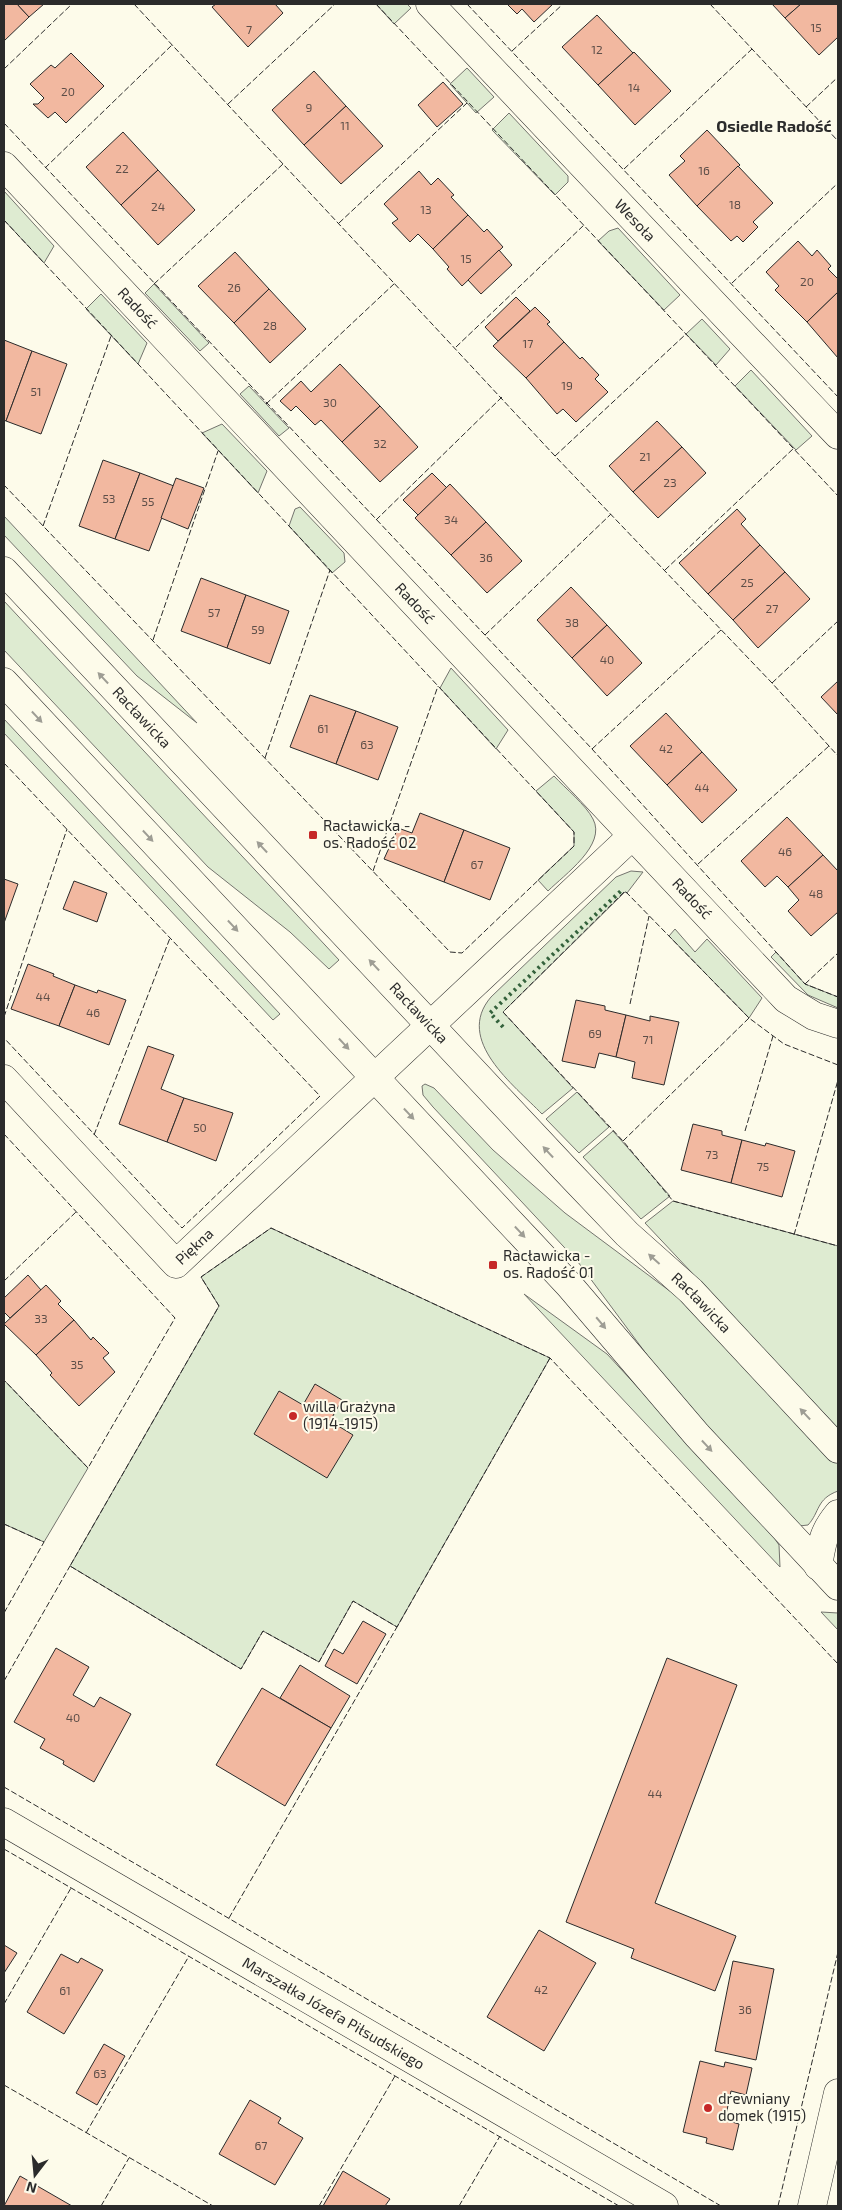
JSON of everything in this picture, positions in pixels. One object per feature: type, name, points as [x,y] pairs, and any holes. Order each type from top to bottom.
[{"type":"street","name":"Wesoła","points":[[430,4],[838,436]]},
{"type":"street","name":"Radość","points":[[4,166],[786,999],[814,1016],[838,1024]]},
{"type":"street","name":"Racławicka","points":[[4,571],[626,1234],[691,1291],[838,1449]]},
{"type":"street","points":[[4,682],[569,1285],[697,1435],[838,1586]]},
{"type":"street","points":[[375,1078],[632,836]]},
{"type":"street","name":"Piękna","points":[[4,1079],[176,1264],[375,1078]]},
{"type":"street","points":[[818,1566],[823,1537],[838,1514]]},
{"type":"street","name":"Marszałka Józefa Piłsudskiego","points":[[4,1822],[664,2206]]},
{"type":"street","points":[[812,2206],[838,2093]]},
{"type":"green space","points":[[376,4],[407,4],[411,8],[394,24]]},
{"type":"green space","points":[[467,68],[494,97],[476,113],[450,84]]},
{"type":"green space","points":[[509,113],[568,176],[568,182],[555,195],[492,130]]},
{"type":"green space","points":[[4,191],[54,246],[44,263],[4,220]]},
{"type":"green space","points":[[618,228],[680,295],[664,310],[598,241],[609,231]]},
{"type":"green space","points":[[154,284],[209,343],[200,351],[145,293]]},
{"type":"green space","points":[[101,294],[147,343],[138,364],[86,309]]},
{"type":"green space","points":[[702,319],[730,349],[716,365],[686,334]]},
{"type":"green space","points":[[751,370],[812,436],[796,450],[735,386]]},
{"type":"green space","points":[[249,386],[289,428],[279,436],[240,394]]},
{"type":"green space","points":[[222,424],[267,471],[258,493],[202,433]]},
{"type":"green space","points":[[300,507],[344,553],[345,562],[332,573],[289,526],[295,509]]},
{"type":"green space","points":[[4,516],[197,723],[137,676],[4,535]]},
{"type":"green space","points":[[4,601],[339,960],[329,969],[290,932],[208,867],[4,650]]},
{"type":"green space","points":[[451,668],[508,730],[496,749],[440,688]]},
{"type":"green space","points":[[4,719],[280,1014],[273,1020],[4,733]]},
{"type":"green space","points":[[554,776],[586,808],[593,819],[596,829],[594,839],[582,859],[548,891],[538,880],[574,846],[574,832],[536,791]]},
{"type":"green space","points":[[631,871],[643,872],[627,893],[625,892],[503,1012],[573,1088],[542,1114],[517,1090],[492,1061],[483,1045],[479,1029],[481,1013],[491,997],[616,877]]},
{"type":"green space","points":[[675,929],[695,952],[707,939],[762,998],[749,1018],[669,936]]},
{"type":"green space","points":[[776,952],[805,984],[838,997],[838,1008],[808,995],[771,957]]},
{"type":"green space","points":[[425,1084],[434,1088],[493,1150],[565,1213],[702,1315],[838,1462],[838,1491],[822,1502],[808,1525],[799,1526],[685,1406],[578,1262],[423,1095],[422,1086]]},
{"type":"green space","points":[[577,1092],[609,1127],[579,1153],[546,1119]]},
{"type":"green space","points":[[613,1131],[670,1196],[641,1219],[583,1157]]},
{"type":"green space","points":[[673,1201],[838,1246],[838,1428],[645,1223]]},
{"type":"green space","points":[[271,1228],[550,1358],[397,1627],[353,1601],[319,1662],[263,1631],[241,1669],[70,1566],[219,1306],[201,1277]]},
{"type":"green space","points":[[524,1294],[607,1354],[767,1527],[779,1545],[780,1567]]},
{"type":"green space","points":[[4,1380],[88,1468],[44,1542],[4,1524]]},
{"type":"green space","points":[[821,1612],[838,1613],[838,1630]]},
{"type":"building","points":[[4,4],[17,4],[29,17],[4,41]]},
{"type":"building","points":[[17,4],[44,4],[29,17]]},
{"type":"building","points":[[216,4],[275,4],[283,13],[248,47],[212,7]]},
{"type":"building","points":[[507,4],[553,4],[534,22],[522,9],[517,14]]},
{"type":"building","points":[[772,4],[801,4],[785,18]]},
{"type":"building","points":[[801,4],[838,4],[838,37],[819,55],[785,18]]},
{"type":"building","points":[[597,15],[633,53],[598,85],[562,47]]},
{"type":"building","points":[[634,52],[671,91],[635,125],[598,85]]},
{"type":"building","points":[[71,53],[104,86],[66,123],[55,112],[48,118],[33,104],[38,104],[44,98],[30,84],[51,65],[55,68]]},
{"type":"building","points":[[314,71],[346,106],[304,145],[272,110]]},
{"type":"building","points":[[443,82],[463,104],[437,127],[418,105]]},
{"type":"building","points":[[346,106],[383,146],[341,184],[304,145]]},
{"type":"building","points":[[707,130],[740,165],[697,206],[669,175],[685,161],[680,156]]},
{"type":"building","points":[[123,132],[158,170],[121,205],[86,167]]},
{"type":"building","points":[[738,166],[773,203],[753,222],[758,227],[743,242],[737,236],[731,241],[697,206]]},
{"type":"building","points":[[158,170],[195,210],[158,245],[121,205]]},
{"type":"building","points":[[419,171],[431,185],[438,178],[454,195],[451,197],[468,215],[433,249],[418,234],[410,242],[392,223],[398,219],[384,204]]},
{"type":"building","points":[[468,215],[484,232],[487,229],[503,247],[462,286],[433,249]]},
{"type":"building","points":[[798,241],[812,256],[817,250],[831,266],[828,269],[838,279],[838,292],[807,322],[775,290],[779,286],[766,272]]},
{"type":"building","points":[[499,250],[512,265],[481,294],[468,280]]},
{"type":"building","points":[[235,252],[269,289],[234,323],[198,286]]},
{"type":"building","points":[[269,289],[306,329],[270,363],[234,323]]},
{"type":"building","points":[[838,292],[838,358],[807,322]]},
{"type":"building","points":[[516,297],[530,311],[498,341],[485,327]]},
{"type":"building","points":[[535,307],[550,322],[547,324],[564,342],[526,378],[493,346]]},
{"type":"building","points":[[4,340],[32,351],[6,421],[4,420]]},
{"type":"building","points":[[564,342],[599,375],[595,379],[608,392],[576,422],[563,409],[557,414],[526,378]]},
{"type":"building","points":[[32,351],[67,364],[41,434],[6,421]]},
{"type":"building","points":[[340,364],[380,406],[342,442],[321,420],[315,425],[296,406],[291,411],[280,401],[301,381],[311,392]]},
{"type":"building","points":[[380,406],[418,447],[380,482],[342,442]]},
{"type":"building","points":[[657,421],[682,447],[633,492],[609,466]]},
{"type":"building","points":[[682,447],[706,473],[658,518],[633,492]]},
{"type":"building","points":[[103,460],[140,473],[115,539],[79,526]]},
{"type":"building","points":[[140,473],[174,486],[149,551],[115,539]]},
{"type":"building","points":[[432,473],[447,488],[418,515],[403,500]]},
{"type":"building","points":[[176,478],[204,488],[188,529],[161,518]]},
{"type":"building","points":[[450,484],[486,522],[451,555],[415,518]]},
{"type":"building","points":[[737,509],[746,519],[741,524],[760,545],[708,594],[679,563]]},
{"type":"building","points":[[486,522],[522,561],[487,593],[451,555]]},
{"type":"building","points":[[760,545],[785,572],[733,620],[708,594]]},
{"type":"building","points":[[785,572],[810,599],[758,648],[733,620]]},
{"type":"building","points":[[201,578],[246,595],[227,648],[181,631]]},
{"type":"building","points":[[571,587],[607,625],[572,658],[537,620]]},
{"type":"building","points":[[246,595],[289,611],[270,664],[227,648]]},
{"type":"building","points":[[607,625],[642,663],[607,696],[572,658]]},
{"type":"building","points":[[838,681],[838,715],[821,697]]},
{"type":"building","points":[[310,695],[356,711],[336,764],[290,747]]},
{"type":"building","points":[[356,711],[398,727],[378,780],[336,764]]},
{"type":"building","points":[[666,713],[702,752],[667,785],[630,746]]},
{"type":"building","points":[[702,752],[737,790],[702,823],[667,785]]},
{"type":"building","points":[[420,813],[464,830],[444,882],[384,859],[398,828],[412,833]]},
{"type":"building","points":[[787,817],[823,855],[788,887],[777,876],[765,887],[741,861]]},
{"type":"building","points":[[464,830],[510,848],[490,900],[444,882]]},
{"type":"building","points":[[823,855],[838,871],[838,912],[811,936],[788,911],[799,900],[788,887]]},
{"type":"building","points":[[4,879],[18,884],[4,923]]},
{"type":"building","points":[[74,881],[107,893],[97,922],[63,909]]},
{"type":"building","points":[[28,964],[75,985],[59,1026],[11,1009]]},
{"type":"building","points":[[75,985],[97,993],[98,990],[126,1000],[109,1045],[59,1026]]},
{"type":"building","points":[[576,1000],[605,1006],[605,1010],[626,1015],[616,1057],[599,1053],[595,1068],[562,1061]]},
{"type":"building","points":[[626,1015],[650,1021],[650,1016],[679,1022],[664,1085],[632,1078],[635,1062],[616,1057]]},
{"type":"building","points":[[148,1046],[174,1055],[161,1089],[184,1098],[167,1142],[119,1124]]},
{"type":"building","points":[[184,1098],[233,1113],[216,1161],[167,1142]]},
{"type":"building","points":[[693,1124],[722,1131],[722,1135],[742,1140],[731,1183],[681,1170]]},
{"type":"building","points":[[742,1140],[765,1146],[766,1143],[795,1151],[782,1197],[731,1183]]},
{"type":"building","points":[[28,1275],[41,1290],[10,1318],[4,1312],[4,1298]]},
{"type":"building","points":[[46,1285],[61,1301],[58,1304],[74,1320],[36,1355],[4,1324]]},
{"type":"building","points":[[74,1320],[91,1340],[93,1337],[109,1353],[103,1358],[115,1372],[79,1406],[50,1375],[52,1373],[36,1355]]},
{"type":"building","points":[[315,1384],[342,1400],[330,1421],[353,1435],[327,1478],[254,1434],[279,1391],[303,1405]]},
{"type":"building","points":[[363,1621],[386,1634],[357,1684],[325,1666],[334,1649],[343,1654]]},
{"type":"building","points":[[56,1648],[89,1667],[73,1695],[94,1707],[100,1697],[131,1714],[94,1782],[63,1764],[64,1761],[40,1748],[45,1739],[14,1722]]},
{"type":"building","points":[[667,1658],[737,1685],[655,1903],[736,1936],[715,1991],[631,1958],[634,1949],[566,1922]]},
{"type":"building","points":[[300,1665],[350,1696],[331,1728],[280,1698]]},
{"type":"building","points":[[262,1688],[331,1728],[285,1806],[216,1765]]},
{"type":"building","points":[[539,1930],[596,1963],[544,2051],[487,2017]]},
{"type":"building","points":[[4,1945],[17,1953],[4,1973]]},
{"type":"building","points":[[61,1954],[78,1963],[81,1958],[103,1970],[64,2034],[27,2012]]},
{"type":"building","points":[[733,1961],[774,1969],[756,2060],[715,2051]]},
{"type":"building","points":[[104,2044],[125,2056],[97,2105],[76,2093]]},
{"type":"building","name":"drewniany domek (1915)","points":[[700,2061],[724,2067],[725,2062],[752,2068],[746,2095],[731,2091],[725,2120],[739,2124],[733,2150],[706,2143],[707,2138],[683,2132]]},
{"type":"building","points":[[250,2100],[281,2118],[278,2123],[303,2138],[275,2185],[219,2154]]},
{"type":"building","points":[[343,2171],[390,2199],[385,2206],[323,2206]]},
{"type":"building","points":[[20,2176],[72,2206],[4,2206]]},
{"type":"hedge","points":[[503,1027],[490,1013],[623,889]]},
{"type":"fence","points":[[4,69],[72,4]]},
{"type":"fence","points":[[134,4],[555,456],[772,683],[838,756]]},
{"type":"fence","points":[[228,104],[335,4]]},
{"type":"fence","points":[[376,4],[838,496]]},
{"type":"fence","points":[[467,4],[838,397]]},
{"type":"fence","points":[[512,51],[563,4]]},
{"type":"fence","points":[[710,4],[838,141]]},
{"type":"fence","points":[[45,168],[172,45]]},
{"type":"fence","points":[[624,169],[752,49]]},
{"type":"fence","points":[[806,107],[838,77]]},
{"type":"fence","points":[[339,223],[467,103]]},
{"type":"fence","points":[[4,123],[592,749],[805,984],[838,997]]},
{"type":"fence","points":[[154,284],[283,164]]},
{"type":"fence","points":[[732,283],[838,183]]},
{"type":"fence","points":[[4,220],[574,832],[574,846],[462,953],[450,952],[4,485]]},
{"type":"fence","points":[[456,347],[584,225]]},
{"type":"fence","points":[[266,404],[395,283]]},
{"type":"fence","points":[[555,456],[686,334]]},
{"type":"fence","points":[[43,526],[111,336]]},
{"type":"fence","points":[[376,520],[502,397]]},
{"type":"fence","points":[[665,570],[794,448]]},
{"type":"fence","points":[[153,640],[218,451]]},
{"type":"fence","points":[[485,635],[611,514]]},
{"type":"fence","points":[[265,758],[330,570]]},
{"type":"fence","points":[[772,683],[838,621]]},
{"type":"fence","points":[[592,749],[721,630]]},
{"type":"fence","points":[[373,871],[438,686]]},
{"type":"fence","points":[[698,864],[829,746]]},
{"type":"fence","points":[[4,763],[320,1096],[182,1228],[4,1038]]},
{"type":"fence","points":[[4,1017],[67,829]]},
{"type":"fence","points":[[838,1065],[784,1044],[749,1018],[625,891],[503,1012],[623,1141],[673,1201],[838,1246]]},
{"type":"fence","points":[[630,1004],[649,916]]},
{"type":"fence","points":[[94,1135],[170,938]]},
{"type":"fence","points":[[805,984],[838,953]]},
{"type":"fence","points":[[623,1141],[749,1018]]},
{"type":"fence","points":[[745,1131],[773,1036]]},
{"type":"fence","points":[[794,1235],[838,1080]]},
{"type":"fence","points":[[4,1134],[175,1318],[88,1468],[4,1380]]},
{"type":"fence","points":[[4,1281],[76,1212]]},
{"type":"fence","points":[[550,1358],[397,1627],[353,1601],[319,1662],[263,1631],[241,1669],[70,1566],[219,1306],[201,1277],[271,1228],[550,1358],[838,1664]]},
{"type":"fence","points":[[4,1524],[44,1542],[4,1613]]},
{"type":"fence","points":[[4,1681],[70,1566]]},
{"type":"fence","points":[[229,1918],[397,1627]]},
{"type":"fence","points":[[4,1787],[721,2206]]},
{"type":"fence","points":[[4,1849],[619,2206]]},
{"type":"fence","points":[[4,2004],[71,1888]]},
{"type":"fence","points":[[778,2206],[838,1952]]},
{"type":"fence","points":[[86,2133],[189,1956]]},
{"type":"fence","points":[[319,2206],[395,2076]]},
{"type":"fence","points":[[4,2085],[213,2206]]},
{"type":"fence","points":[[459,2206],[500,2136]]},
{"type":"fence","points":[[101,2206],[129,2158]]},
{"type":"place","name":"Racławicka - os. Radość 02","points":[[313,835]]},
{"type":"place","name":"Racławicka - os. Radość 01","points":[[493,1265]]},
{"type":"place","name":"willa Grażyna (1914-1915)","points":[[293,1416]]},
{"type":"place","name":"drewniany domek (1915)","points":[[708,2108]]},
{"type":"district","name":"Osiedle Radość","points":[[774,126]]}]
